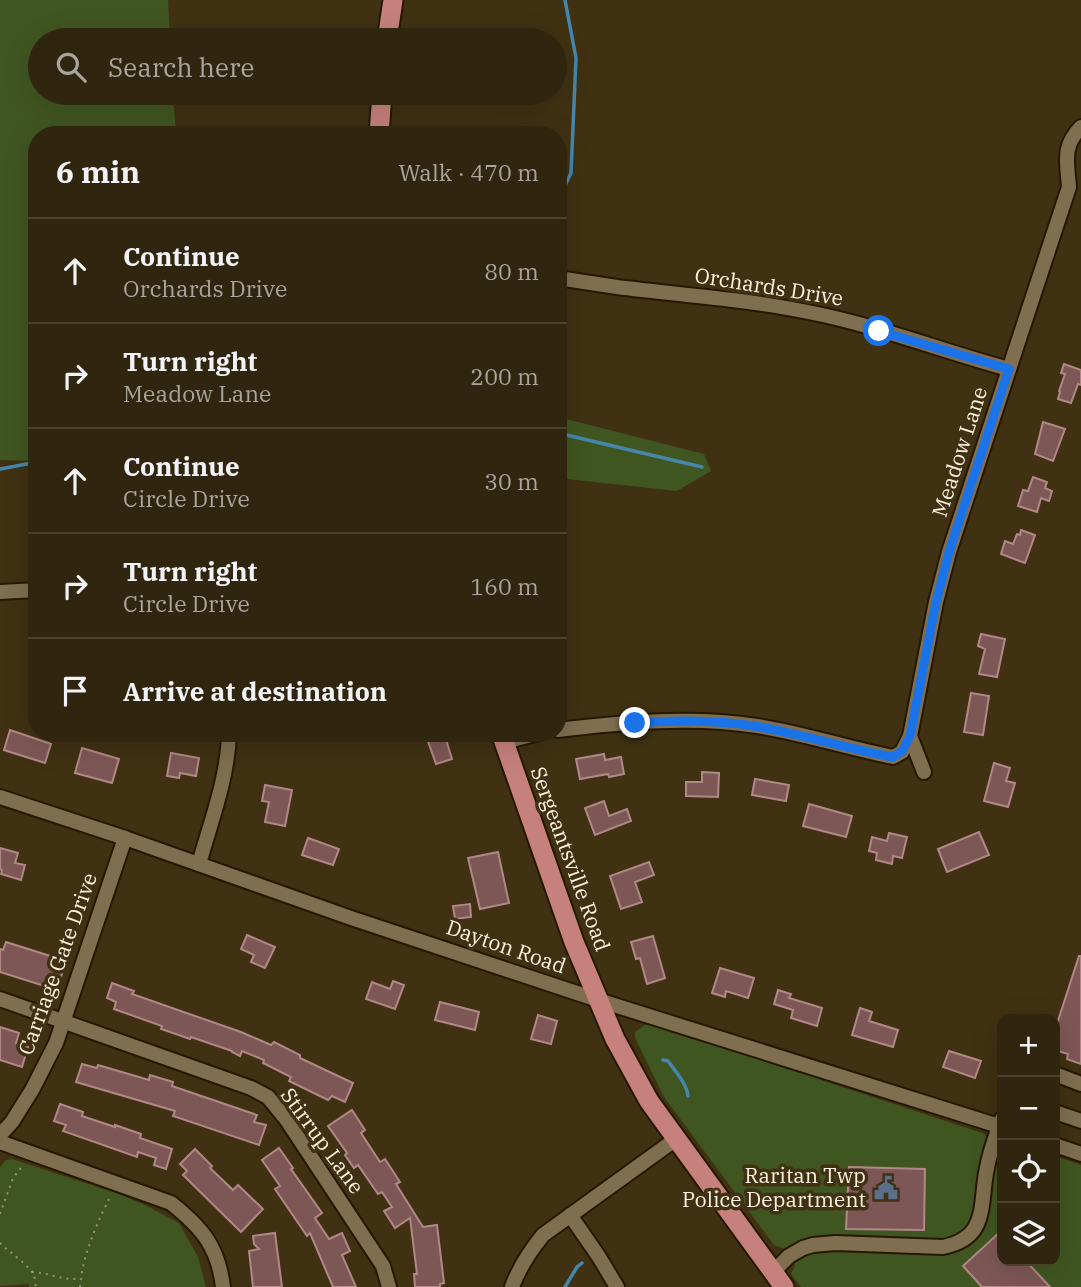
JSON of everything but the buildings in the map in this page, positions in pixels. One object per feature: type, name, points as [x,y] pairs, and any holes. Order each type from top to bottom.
[{"type":"main road","points":[[389,28],[393,0]]},
{"type":"main road","points":[[380,126],[381,105]]},
{"type":"main road","name":"Sergeantsville Road","points":[[505,742],[574,942],[615,1038],[649,1101],[778,1280]]},
{"type":"street","name":"Meadow Lane","points":[[910,736],[936,602],[949,552],[1069,187],[1068,146],[1071,137],[1081,127]]},
{"type":"street","points":[[1068,174],[1081,165]]},
{"type":"street","name":"Orchards Drive","points":[[567,279],[729,299],[810,312],[1009,369]]},
{"type":"street","points":[[0,592],[28,590]]},
{"type":"street","points":[[567,729],[656,721],[738,723],[893,757],[902,751],[910,736]]},
{"type":"street","points":[[910,736],[924,772]]},
{"type":"street","points":[[199,864],[222,782],[228,742]]},
{"type":"street","name":"Dayton Road","points":[[0,797],[598,1000],[997,1123]]},
{"type":"street","name":"Carriage Gate Drive","points":[[0,1135],[12,1122],[32,1090],[56,1044],[125,838]]},
{"type":"street","name":"Stirrup Lane","points":[[0,999],[251,1088],[268,1097],[286,1119],[383,1266],[389,1287]]},
{"type":"street","points":[[1060,1076],[1081,1084]]},
{"type":"street","points":[[1060,1114],[1081,1121]]},
{"type":"street","points":[[778,1280],[789,1256],[813,1245],[835,1243],[943,1247],[966,1239],[974,1231],[980,1218],[985,1175],[997,1134]]},
{"type":"street","points":[[512,1287],[516,1275],[542,1235],[676,1139]]},
{"type":"street","points":[[0,1142],[171,1203],[192,1220],[208,1239],[221,1269],[223,1287]]},
{"type":"street","points":[[1060,1147],[1081,1154]]},
{"type":"street","points":[[570,1215],[617,1287]]},
{"type":"path","points":[[0,1214],[23,1158]]},
{"type":"path","points":[[80,1287],[100,1216],[116,1183]]},
{"type":"path","points":[[0,1243],[28,1266],[35,1276],[36,1287]]},
{"type":"path","points":[[32,1272],[71,1280],[81,1278]]},
{"type":"green space","points":[[0,0],[168,0],[169,28],[28,28],[28,105],[174,105],[175,126],[28,126],[28,461],[0,460]]},
{"type":"green space","points":[[567,419],[704,454],[711,471],[677,491],[567,479]]},
{"type":"green space","points":[[648,1023],[985,1134],[987,1141],[997,1144],[997,1266],[1060,1266],[1060,1158],[1081,1165],[1081,1287],[801,1287],[791,1274],[795,1265],[785,1249],[774,1245],[664,1097],[635,1038],[635,1032]]},
{"type":"green space","points":[[12,1159],[119,1194],[179,1223],[198,1257],[206,1287],[29,1287],[29,1284],[0,1286],[0,1167],[6,1160]]},
{"type":"waterway","points":[[565,0],[576,58],[571,173],[567,181]]},
{"type":"waterway","points":[[567,435],[702,467]]},
{"type":"waterway","points":[[0,469],[28,464]]},
{"type":"waterway","points":[[663,1060],[668,1061],[680,1078],[688,1096]]},
{"type":"waterway","points":[[565,1287],[582,1263]]},
{"type":"place","name":"Raritan Twp Police Department","points":[[886,1188]]},
{"type":"route","points":[[635,723],[738,723],[893,757],[902,751],[910,736],[936,602],[949,552],[1009,369],[879,331]]}]
